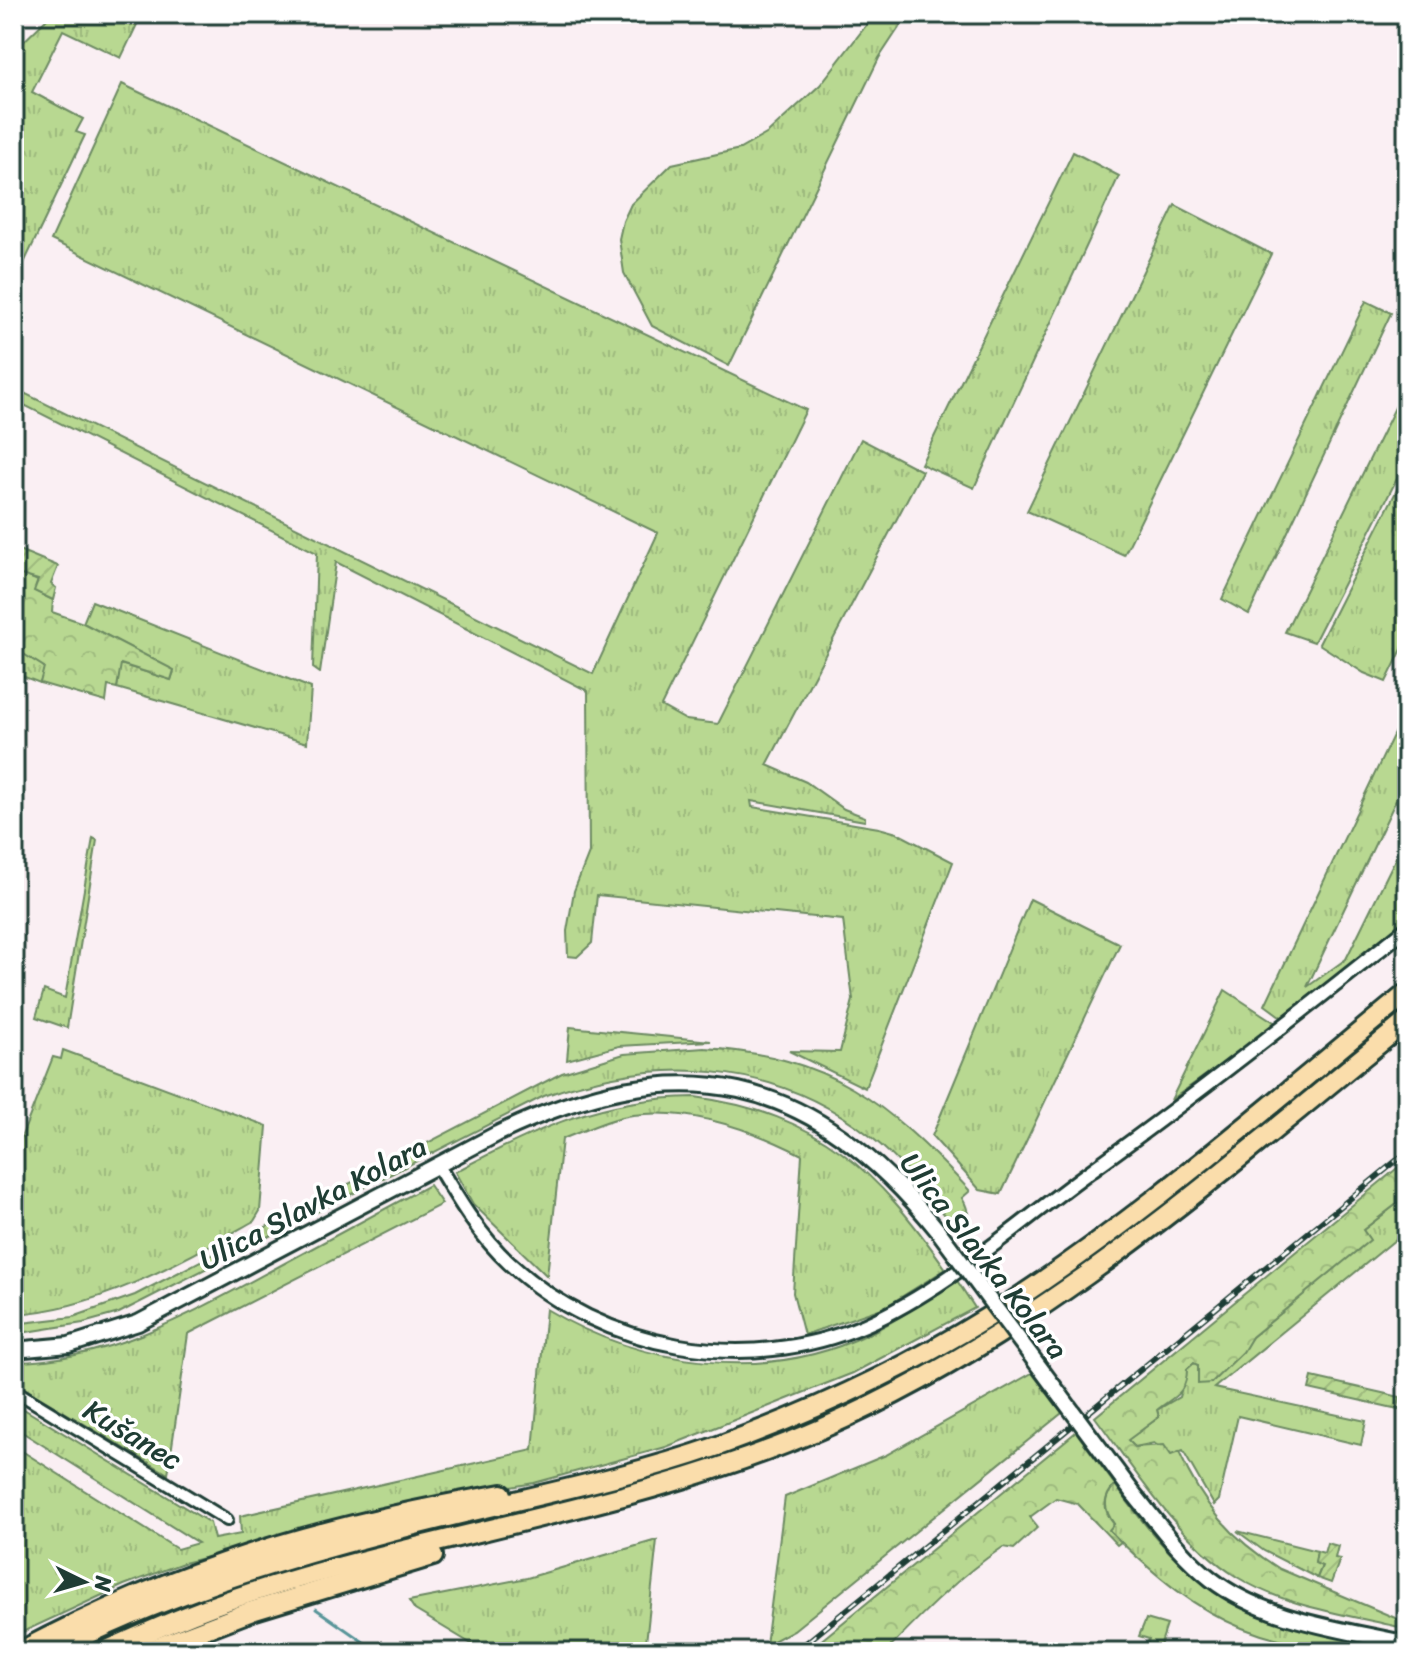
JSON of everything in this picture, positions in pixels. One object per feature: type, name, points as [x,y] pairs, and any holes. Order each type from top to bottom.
[{"type":"highway","points":[[52,1652],[145,1610],[245,1573],[386,1532],[654,1467],[809,1411],[904,1365],[987,1317],[1113,1230],[1407,993]]},
{"type":"highway","points":[[103,1652],[245,1595],[651,1490],[821,1429],[916,1383],[1000,1335],[1088,1276],[1407,1021]]},
{"type":"highway","points":[[19,1652],[150,1587],[266,1547],[386,1514],[528,1489],[564,1491]]},
{"type":"highway","points":[[145,1652],[252,1611],[478,1543],[493,1529]]},
{"type":"highway","points":[[14,1645],[71,1616],[85,1617]]},
{"type":"main road","name":"Ulica Slavka Kolara","points":[[14,1350],[69,1345],[138,1323],[529,1119],[589,1096],[647,1085],[716,1087],[796,1109],[839,1133],[887,1171],[939,1232],[1133,1493],[1195,1565],[1230,1591],[1271,1610],[1407,1644]]},
{"type":"street","points":[[438,1166],[469,1218],[508,1261],[540,1289],[594,1320],[647,1339],[691,1348],[770,1349],[819,1340],[889,1313],[950,1274],[1225,1072],[1407,928]]},
{"type":"street","name":"Kušanec","points":[[14,1390],[227,1520]]},
{"type":"green space","points":[[52,14],[142,14],[121,58],[63,30],[32,92],[83,119],[76,132],[85,135],[14,284],[14,51]]},
{"type":"green space","points":[[875,14],[908,14],[879,58],[729,366],[652,326],[624,273],[619,239],[631,204],[672,164],[740,149],[768,133],[820,85]]},
{"type":"green space","points":[[122,84],[806,410],[661,706],[686,720],[718,724],[861,439],[922,471],[767,765],[806,782],[844,809],[865,817],[865,821],[751,801],[752,807],[897,833],[953,862],[865,1088],[789,1051],[840,1052],[853,1000],[843,920],[597,895],[592,943],[577,957],[568,956],[567,931],[574,891],[589,853],[588,691],[336,562],[320,673],[313,668],[317,553],[14,400],[14,388],[593,674],[658,533],[51,240]]},
{"type":"green space","points":[[1073,152],[1119,176],[974,488],[921,464]]},
{"type":"green space","points":[[1175,205],[1271,254],[1124,555],[1027,511]]},
{"type":"green space","points":[[1366,301],[1391,313],[1249,614],[1222,599]]},
{"type":"green space","points":[[1407,383],[1407,459],[1314,642],[1285,632]]},
{"type":"green space","points":[[1407,470],[1407,639],[1386,682],[1364,673],[1319,644]]},
{"type":"green space","points":[[14,548],[58,566],[51,584],[56,588],[53,600],[34,591],[38,580],[14,573]]},
{"type":"green space","points":[[15,571],[38,581],[35,591],[53,600],[52,612],[83,623],[174,670],[171,680],[121,664],[117,688],[108,686],[106,702],[40,683],[44,667],[14,648]]},
{"type":"green space","points":[[92,601],[311,688],[307,743],[117,688],[120,664],[171,680],[174,671],[83,623]]},
{"type":"green space","points":[[14,648],[45,667],[40,683],[14,673]]},
{"type":"green space","points":[[1407,706],[1407,777],[1307,987],[1346,959],[1407,835],[1407,918],[1284,1019],[1265,1005]]},
{"type":"green space","points":[[93,838],[97,840],[67,1028],[36,1017],[44,990],[65,998]]},
{"type":"green space","points":[[1030,899],[1120,944],[1001,1194],[980,1190],[932,1136]]},
{"type":"green space","points":[[1225,990],[1277,1024],[1171,1100]]},
{"type":"green space","points":[[570,1027],[711,1041],[619,1046],[567,1060]]},
{"type":"green space","points":[[704,1048],[787,1061],[821,1073],[882,1108],[911,1132],[970,1191],[962,1198],[968,1217],[961,1235],[907,1170],[883,1147],[832,1111],[794,1092],[754,1079],[713,1072],[671,1071],[629,1075],[586,1083],[544,1096],[119,1313],[83,1323],[14,1334],[14,1324],[73,1317],[135,1295],[562,1073],[624,1054]]},
{"type":"green space","points":[[63,1050],[267,1126],[260,1211],[254,1221],[138,1281],[77,1303],[14,1314],[14,1156],[53,1057],[61,1059]]},
{"type":"green space","points":[[695,1097],[739,1105],[777,1117],[841,1152],[895,1203],[946,1269],[885,1307],[804,1335],[793,1293],[802,1155],[741,1129],[699,1117],[655,1113],[633,1115],[562,1139],[547,1276],[473,1204],[455,1172],[570,1118],[629,1103]]},
{"type":"green space","points":[[1407,1160],[1407,1196],[1363,1230],[1370,1240],[1252,1337],[1243,1352],[1211,1383],[1198,1384],[1198,1365],[1194,1363],[1187,1369],[1182,1389],[1157,1410],[1159,1417],[1128,1440],[1135,1447],[1164,1445],[1171,1455],[1179,1452],[1198,1488],[1220,1519],[1247,1545],[1280,1569],[1407,1623],[1407,1629],[1298,1603],[1256,1588],[1237,1577],[1215,1562],[1177,1524],[1095,1417]]},
{"type":"green space","points":[[429,1185],[442,1204],[188,1334],[168,1474],[14,1382],[14,1362],[49,1360],[83,1353],[148,1332],[211,1303]]},
{"type":"green space","points":[[1407,1196],[1407,1230],[1214,1388],[1366,1421],[1361,1445],[1238,1416],[1219,1500],[1214,1505],[1183,1451],[1171,1456],[1154,1443],[1135,1447],[1127,1440],[1159,1417],[1157,1410],[1179,1397],[1187,1369],[1194,1363],[1198,1365],[1198,1383],[1211,1383],[1252,1337],[1369,1239],[1363,1230]]},
{"type":"green space","points":[[956,1279],[975,1308],[853,1373],[666,1447],[534,1483],[464,1495],[183,1563],[124,1585],[14,1636],[14,1446],[177,1549],[198,1543],[14,1427],[14,1403],[210,1523],[214,1539],[241,1534],[240,1516],[533,1450],[546,1309],[622,1344],[704,1362],[746,1363],[788,1359],[829,1350],[903,1315]]},
{"type":"green space","points":[[1032,1373],[1062,1413],[794,1630],[766,1645],[785,1497],[886,1455]]},
{"type":"green space","points":[[1312,1377],[1400,1397],[1398,1409],[1309,1389]]},
{"type":"green space","points":[[1076,1432],[1115,1485],[1106,1504],[1114,1524],[1109,1530],[1121,1542],[1117,1545],[1078,1504],[1056,1498],[1030,1517],[1038,1527],[1014,1549],[1003,1547],[971,1570],[885,1652],[807,1652]]},
{"type":"green space","points":[[1115,1485],[1179,1562],[1224,1596],[1282,1620],[1377,1641],[1407,1652],[1315,1647],[1242,1628],[1209,1612],[1144,1563],[1108,1529],[1114,1524],[1106,1509],[1106,1499]]},
{"type":"green space","points":[[1237,1531],[1317,1551],[1315,1563],[1322,1566],[1317,1578],[1264,1551]]},
{"type":"green space","points":[[657,1540],[645,1652],[485,1652],[415,1610],[409,1601],[527,1578]]},
{"type":"green space","points":[[1327,1543],[1338,1546],[1335,1558],[1340,1559],[1331,1583],[1317,1578],[1322,1566],[1315,1563],[1317,1551],[1324,1553]]},
{"type":"green space","points":[[1146,1619],[1167,1625],[1159,1649],[1168,1652],[1145,1652],[1149,1639],[1139,1636]]},
{"type":"waterway","points":[[316,1609],[378,1652]]},
{"type":"railway","points":[[795,1652],[1407,1152]]}]
